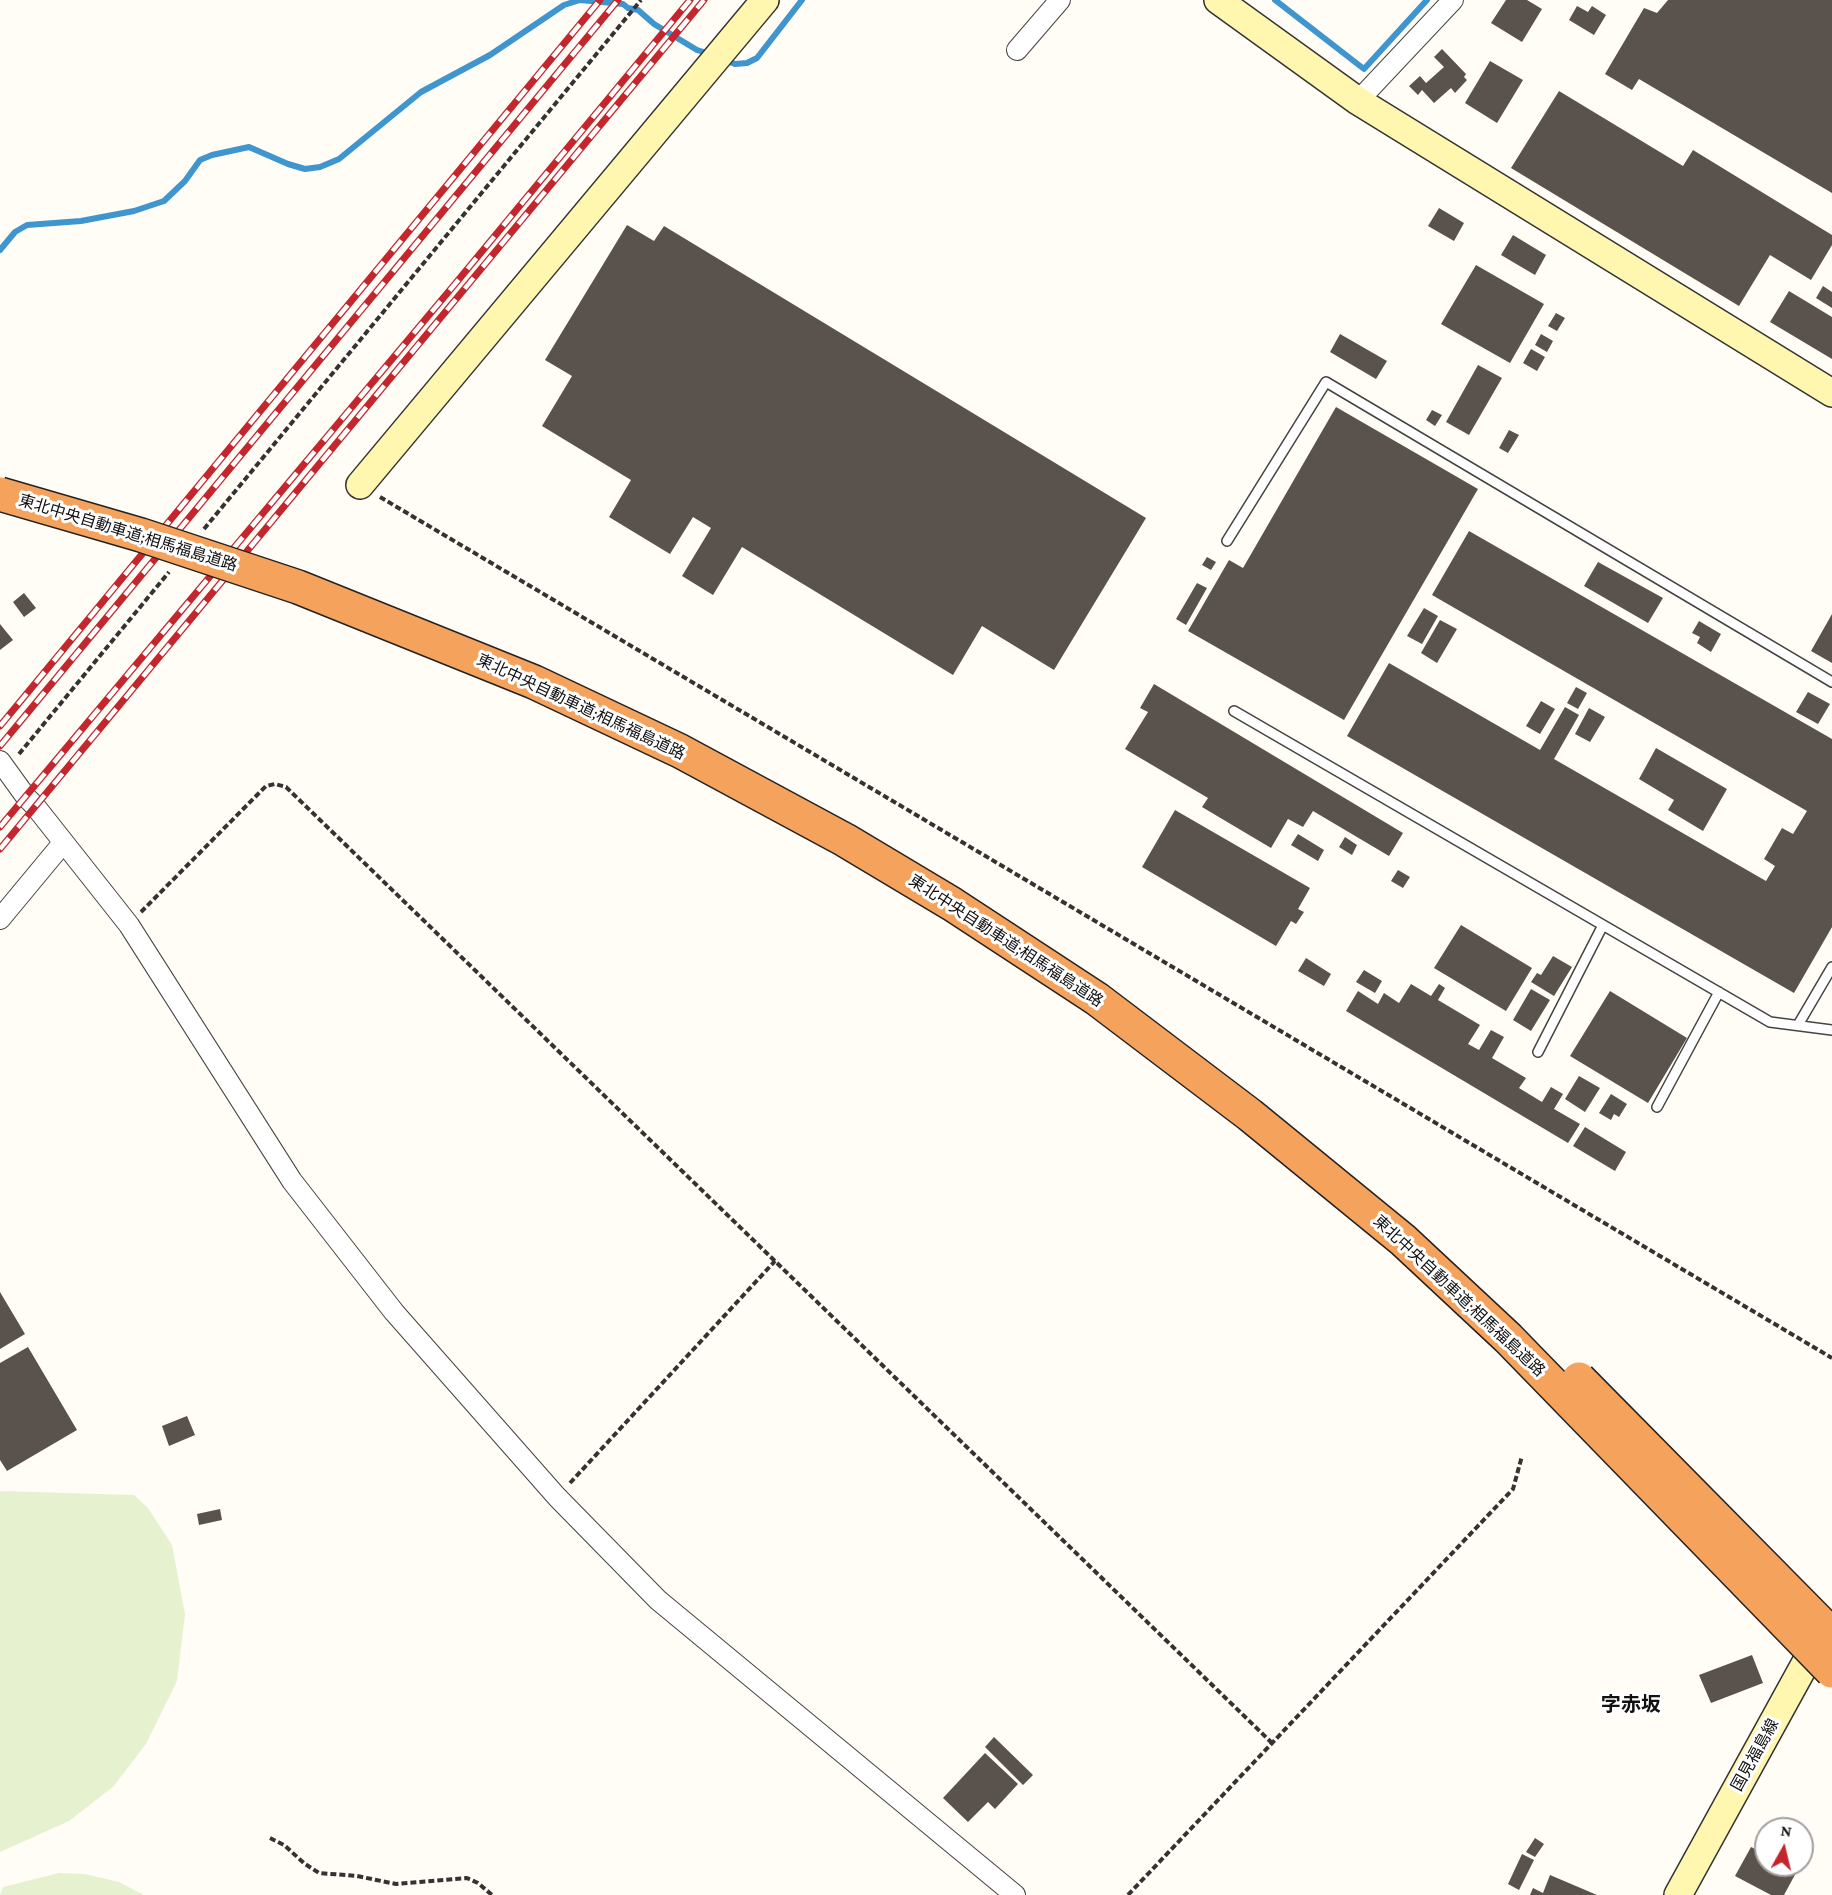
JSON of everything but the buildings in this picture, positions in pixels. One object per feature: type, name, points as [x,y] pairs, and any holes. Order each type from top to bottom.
[{"type":"highway","name":"東北中央自動車道;相馬福島道路","points":[[0,475],[71,493],[214,538],[359,589],[543,666],[705,743],[862,829],[953,883],[1088,971],[1252,1092],[1394,1208],[1545,1344],[1832,1635]]},
{"type":"highway","name":"東北中央自動車道;相馬福島道路","points":[[0,494],[141,534],[298,587],[534,682],[680,751],[845,840],[952,904],[1097,999],[1250,1115],[1403,1240],[1508,1338],[1832,1671]]},
{"type":"street","points":[[360,485],[765,0]]},
{"type":"street","points":[[1017,50],[1060,0]]},
{"type":"street","points":[[1218,0],[1358,101],[1832,393]]},
{"type":"street","points":[[1358,101],[1453,0]]},
{"type":"street","points":[[3,765],[129,925],[292,1181],[394,1312],[557,1497],[658,1600],[1016,1895]]},
{"type":"street","points":[[0,919],[63,843]]},
{"type":"street","name":"国見福島線","points":[[1678,1895],[1832,1615]]},
{"type":"lane","points":[[1227,542],[1326,382],[1832,682]]},
{"type":"lane","points":[[1234,711],[1770,1022],[1832,1030]]},
{"type":"lane","points":[[1538,1052],[1603,925]]},
{"type":"lane","points":[[1798,1025],[1832,967]]},
{"type":"lane","points":[[1657,1107],[1719,993]]},
{"type":"path","points":[[201,532],[641,0]]},
{"type":"path","points":[[360,485],[1832,1358]]},
{"type":"path","points":[[3,765],[171,569]]},
{"type":"path","points":[[129,925],[266,786],[275,784],[286,787],[1272,1743]]},
{"type":"path","points":[[557,1497],[775,1261]]},
{"type":"path","points":[[1128,1895],[1513,1489],[1522,1456]]},
{"type":"path","points":[[270,1838],[284,1845],[305,1864],[320,1873],[357,1876],[396,1884],[467,1878],[478,1883],[492,1895]]},
{"type":"green space","points":[[0,1491],[134,1495],[148,1508],[172,1545],[185,1614],[177,1681],[146,1744],[113,1787],[69,1821],[0,1852]]},
{"type":"green space","points":[[59,1873],[85,1874],[119,1882],[144,1895],[0,1895],[3,1887]]},
{"type":"waterway","points":[[0,250],[15,232],[27,225],[81,221],[134,211],[164,201],[185,181],[200,160],[212,155],[249,147],[305,169],[320,167],[339,159],[421,92],[490,55],[564,5],[580,0],[623,4],[628,8],[638,10],[654,24],[697,50],[710,54]]},
{"type":"waterway","points":[[725,60],[735,64],[747,63],[757,58],[802,0]]},
{"type":"waterway","points":[[1275,0],[1364,69],[1427,0]]},
{"type":"railway","points":[[0,726],[600,0]]},
{"type":"railway","points":[[0,746],[618,0]]},
{"type":"railway","points":[[0,827],[690,0]]},
{"type":"railway","points":[[0,849],[704,0]]},
{"type":"district","name":"字赤坂","points":[[1631,1705]]}]
